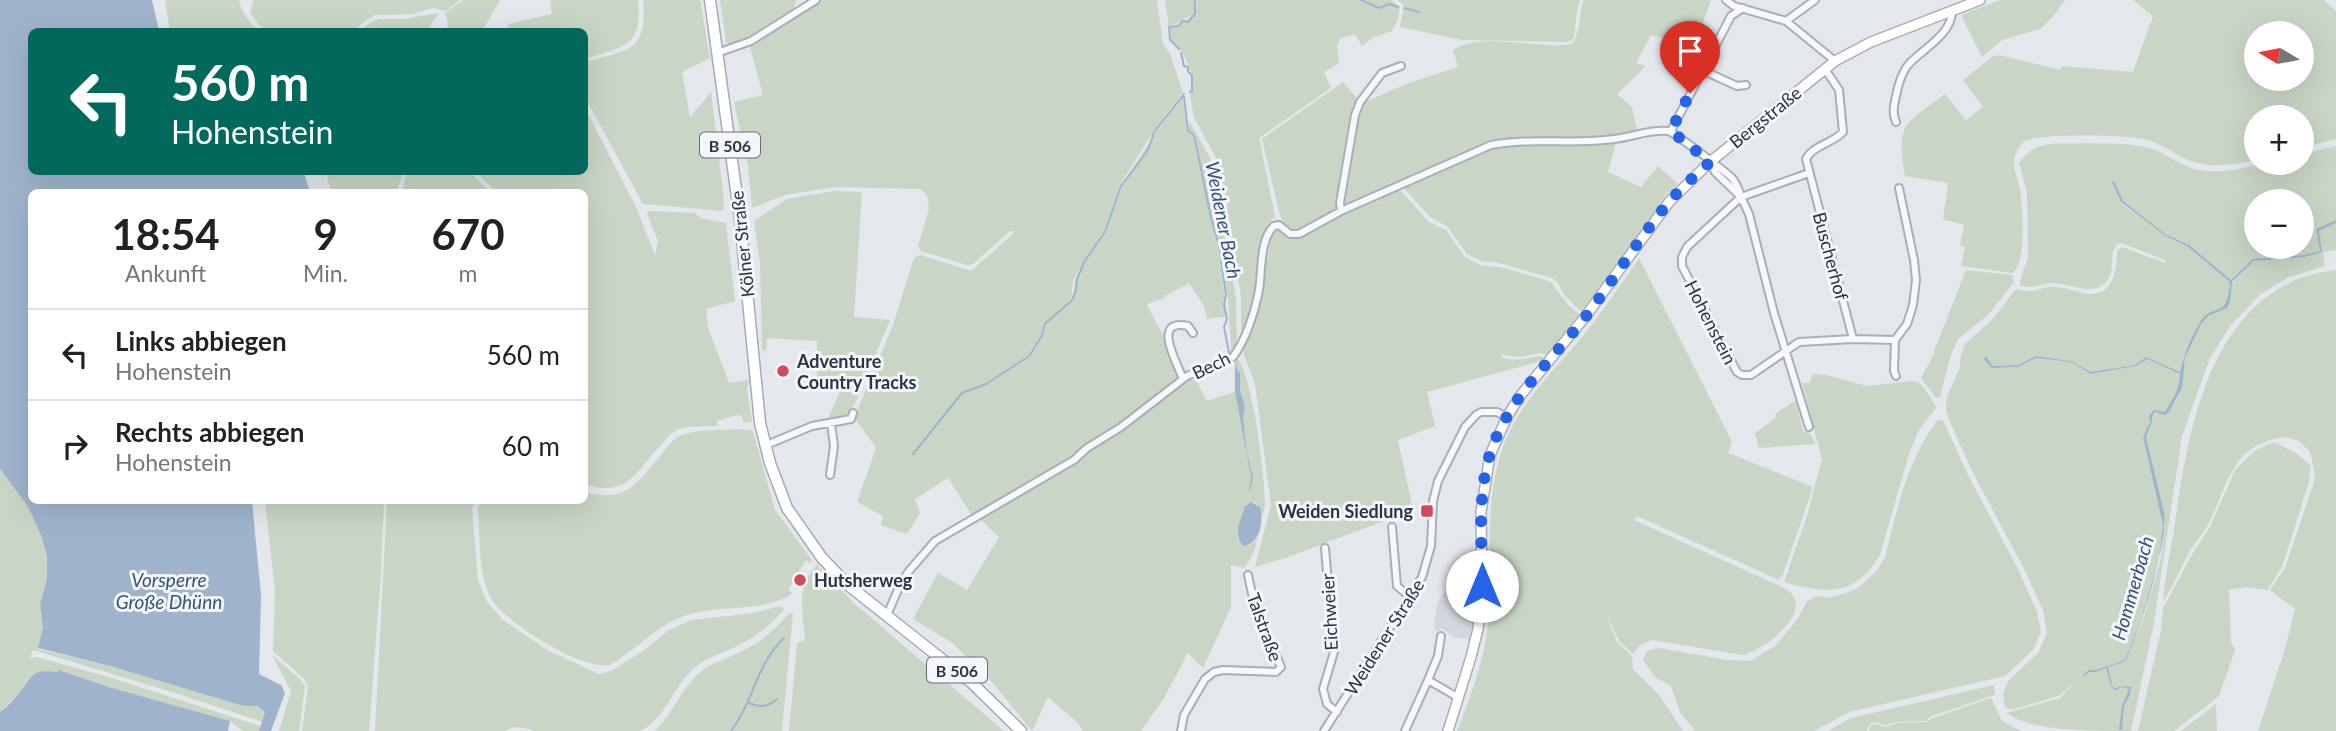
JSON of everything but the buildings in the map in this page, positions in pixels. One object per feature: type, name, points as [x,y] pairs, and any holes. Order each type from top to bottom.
[{"type":"main road","name":"Kölner Straße","points":[[710,0],[740,219],[760,423],[764,446],[787,508],[806,538],[848,585],[972,683],[1021,731]]},
{"type":"main road","name":"Bergstraße","points":[[1447,731],[1471,657],[1480,608],[1481,512],[1490,455],[1507,416],[1537,374],[1585,317],[1669,202],[1710,162],[1835,61],[1871,42],[1980,0]]},
{"type":"street","points":[[718,53],[751,41],[816,0]]},
{"type":"street","points":[[1726,0],[1742,8],[1786,21],[1835,61]]},
{"type":"street","points":[[1786,21],[1815,0]]},
{"type":"street","points":[[1671,131],[1731,16],[1742,8]]},
{"type":"street","points":[[1896,122],[1894,103],[1902,74],[1921,52],[1940,36],[1951,18],[1952,11]]},
{"type":"street","points":[[1401,66],[1382,73],[1360,102],[1355,115],[1340,203],[1342,211],[1491,145],[1513,141],[1615,139],[1656,131],[1671,131],[1710,162],[1721,167],[1738,186],[1749,214],[1810,427]]},
{"type":"street","points":[[1741,197],[1809,173],[1806,159],[1808,154],[1836,139],[1843,132],[1839,90],[1825,69]]},
{"type":"street","points":[[1702,70],[1737,86],[1746,85]]},
{"type":"street","name":"Buscherhof","points":[[1809,173],[1853,339]]},
{"type":"street","points":[[1896,376],[1895,340],[1907,324],[1916,280],[1899,188]]},
{"type":"street","name":"Hohenstein","points":[[1741,197],[1687,247],[1682,257],[1682,266],[1737,372],[1746,376],[1751,374],[1786,349]]},
{"type":"street","name":"Bech","points":[[1193,333],[1188,326],[1180,324],[1173,327],[1168,334],[1168,342],[1183,379],[1225,362],[1237,352],[1258,297],[1269,231],[1279,225],[1290,234],[1296,235],[1342,211]]},
{"type":"street","points":[[1786,349],[1799,342],[1895,340]]},
{"type":"street","points":[[887,615],[901,583],[935,541],[1074,460],[1183,379]]},
{"type":"street","name":"Weidener Straße","points":[[1324,731],[1422,577],[1429,560],[1433,501],[1438,481],[1455,445],[1469,421],[1476,415],[1488,411],[1507,416]]},
{"type":"street","points":[[764,446],[812,426],[851,419],[853,413]]},
{"type":"street","points":[[830,475],[834,446],[831,424]]},
{"type":"street","points":[[1392,527],[1397,586],[1409,596]]},
{"type":"street","name":"Eichweier","points":[[1325,548],[1334,652],[1323,689],[1328,704],[1337,712]]},
{"type":"street","name":"Talstraße","points":[[1181,731],[1184,715],[1205,679],[1214,672],[1276,672],[1281,667],[1255,608],[1248,575]]},
{"type":"street","points":[[1405,731],[1438,656],[1441,636]]},
{"type":"street","points":[[1428,680],[1459,698]]},
{"type":"shaded area","points":[[1477,584],[1471,640],[1454,637],[1441,628],[1438,632],[1434,629],[1437,603],[1444,592]]},
{"type":"green space","points":[[165,0],[239,0],[247,18],[258,28],[170,28]]},
{"type":"green space","points":[[254,0],[460,0],[446,11],[433,8],[411,14],[375,15],[357,28],[264,28],[250,12]]},
{"type":"green space","points":[[463,0],[500,0],[484,28],[447,28],[445,13]]},
{"type":"green space","points":[[550,0],[638,0],[637,28],[628,43],[588,58],[588,28],[507,28],[508,24],[552,14]]},
{"type":"green space","points":[[643,0],[700,0],[710,58],[682,72],[690,117],[711,92],[723,211],[643,204],[588,103],[588,61],[632,46],[642,30]]},
{"type":"green space","points":[[720,0],[796,0],[793,10],[781,20],[729,45],[726,42]]},
{"type":"green space","points":[[820,0],[1157,0],[1163,44],[1170,54],[1183,92],[1153,132],[1120,185],[1104,232],[1083,262],[1073,281],[1071,299],[1045,324],[1028,355],[986,383],[962,392],[911,454],[963,393],[987,384],[1029,357],[1046,325],[1072,300],[1075,282],[1084,263],[1106,233],[1122,186],[1155,133],[1183,96],[1187,132],[1193,136],[1218,247],[1227,316],[1207,319],[1204,306],[1189,283],[1165,298],[1147,304],[1172,352],[1179,371],[1179,380],[1073,459],[973,517],[948,478],[915,499],[920,513],[907,534],[881,525],[883,516],[857,502],[876,448],[856,420],[858,409],[893,325],[914,258],[920,255],[971,271],[1014,233],[1011,230],[973,264],[967,265],[921,251],[918,246],[929,209],[927,195],[920,189],[835,187],[785,195],[752,208],[748,166],[734,102],[763,95],[749,44]]},
{"type":"green space","points":[[1165,0],[1195,0],[1194,14],[1169,27]]},
{"type":"green space","points":[[1197,0],[1358,0],[1379,9],[1389,5],[1398,7],[1389,3],[1379,7],[1362,0],[1391,0],[1400,7],[1392,31],[1372,38],[1362,46],[1355,34],[1340,39],[1337,46],[1339,63],[1324,72],[1331,88],[1259,138],[1275,216],[1264,231],[1253,305],[1241,336],[1241,297],[1225,194],[1215,156],[1194,118],[1190,93],[1193,91],[1193,84],[1188,63],[1171,40],[1170,28],[1196,15]]},
{"type":"green space","points":[[1397,0],[1580,0],[1574,37],[1571,41],[1564,42],[1462,40],[1400,27],[1403,9],[1420,12],[1404,7]]},
{"type":"green space","points":[[1584,0],[1711,0],[1695,46],[1651,35],[1636,63],[1646,66],[1617,94],[1632,107],[1637,131],[1598,138],[1523,138],[1490,143],[1344,206],[1342,201],[1357,118],[1363,103],[1406,84],[1458,67],[1453,50],[1465,45],[1494,41],[1543,45],[1572,44],[1577,34]]},
{"type":"green space","points":[[2000,0],[2065,0],[2040,29],[2002,40],[1982,57],[1961,15]]},
{"type":"green space","points":[[2133,0],[2324,0],[2336,11],[2336,139],[2314,145],[2314,105],[2244,105],[2244,162],[2234,164],[2197,163],[2143,139],[2064,136],[2025,141],[2017,151],[2014,163],[2023,222],[2022,247],[2017,267],[2012,273],[1961,266],[1965,247],[1960,246],[1964,225],[1943,219],[1948,183],[1905,176],[1902,158],[1903,134],[1912,119],[1945,94],[1966,120],[1983,107],[1963,80],[1992,57],[1999,55],[2060,70],[2062,66],[2133,72],[2153,16]]},
{"type":"green space","points":[[439,13],[429,28],[363,28],[378,19],[404,19]]},
{"type":"green space","points":[[1343,82],[1359,101],[1338,206],[1318,222],[1293,232],[1287,228],[1280,216],[1262,139]]},
{"type":"green space","points":[[588,114],[636,207],[655,255],[658,241],[648,211],[695,213],[701,218],[726,223],[735,301],[706,309],[708,328],[729,383],[749,380],[747,389],[752,421],[744,423],[742,416],[737,415],[717,421],[717,426],[679,429],[674,431],[628,481],[611,488],[588,486],[588,189],[493,189],[479,175],[588,175]]},
{"type":"green space","points":[[1189,120],[1210,158],[1219,195],[1236,298],[1237,347],[1233,355],[1220,246],[1211,218],[1195,135],[1189,131]]},
{"type":"green space","points":[[1513,143],[1616,143],[1608,172],[1641,187],[1658,166],[1678,184],[1663,198],[1653,216],[1582,312],[1565,296],[1552,278],[1482,261],[1467,254],[1448,227],[1430,217],[1403,187],[1492,148]]},
{"type":"green space","points":[[2056,144],[2138,146],[2155,150],[2193,169],[2218,171],[2244,168],[2244,175],[2314,175],[2314,152],[2336,146],[2336,220],[2316,229],[2320,251],[2314,252],[2314,189],[2244,189],[2244,259],[2253,259],[2231,280],[2189,245],[2165,234],[2123,201],[2114,182],[2121,203],[2164,235],[2188,247],[2230,282],[2227,302],[2199,324],[2180,372],[2147,357],[2135,365],[2091,372],[2071,361],[2036,356],[2018,365],[1993,366],[1986,356],[1992,368],[2018,367],[2036,358],[2071,362],[2091,374],[2136,366],[2147,359],[2180,374],[2171,403],[2165,412],[2154,411],[2149,416],[2150,422],[2143,437],[2163,525],[2159,557],[2142,617],[2125,660],[2089,670],[2096,672],[2106,668],[2111,686],[2115,690],[2123,687],[2129,689],[2122,706],[2120,731],[2044,727],[2007,713],[2060,698],[2079,678],[2059,696],[2011,710],[2005,707],[2003,693],[2009,680],[2038,653],[2047,633],[2043,610],[1972,471],[1946,408],[1947,396],[1959,370],[1965,344],[1992,320],[2016,289],[2032,291],[2054,287],[2087,294],[2099,293],[2113,278],[2117,251],[2122,247],[2165,263],[2165,260],[2122,243],[2116,245],[2111,273],[2100,287],[2088,289],[2059,283],[2033,287],[2019,285],[2028,257],[2027,192],[2019,163],[2032,150]]},
{"type":"green space","points":[[327,175],[402,175],[398,189],[330,189]]},
{"type":"green space","points":[[406,175],[473,175],[487,189],[403,189]]},
{"type":"green space","points":[[1399,189],[1429,222],[1446,230],[1465,257],[1480,265],[1505,268],[1551,282],[1568,305],[1580,315],[1547,355],[1502,355],[1502,358],[1516,360],[1540,356],[1545,358],[1542,361],[1427,392],[1435,426],[1398,440],[1413,510],[1255,567],[1271,505],[1255,384],[1242,349],[1259,308],[1271,236],[1274,230],[1280,230],[1292,238],[1297,238],[1323,221]]},
{"type":"green space","points":[[835,191],[862,192],[854,317],[890,320],[850,415],[844,419],[827,421],[844,382],[817,379],[817,341],[767,338],[766,352],[762,349],[760,263],[754,221],[787,199]]},
{"type":"green space","points":[[2336,223],[2336,250],[2323,252],[2325,266],[2287,278],[2261,294],[2231,325],[2210,358],[2182,436],[2153,628],[2131,731],[2122,731],[2124,706],[2131,688],[2116,688],[2112,685],[2107,667],[2126,661],[2144,617],[2161,558],[2165,525],[2146,437],[2152,417],[2157,412],[2165,415],[2177,398],[2189,348],[2195,335],[2207,316],[2225,308],[2232,283],[2254,261],[2314,259],[2314,254],[2322,252],[2319,231]]},
{"type":"green space","points":[[1639,258],[1732,442],[1728,453],[1813,487],[1782,577],[1777,579],[1637,516],[1634,520],[1782,587],[1791,593],[1795,612],[1782,631],[1744,655],[1652,640],[1640,645],[1633,654],[1619,641],[1604,608],[1617,642],[1632,656],[1633,669],[1659,695],[1683,731],[1457,731],[1478,673],[1488,628],[1492,493],[1501,453],[1525,405],[1590,327]]},
{"type":"green space","points":[[1966,270],[2012,275],[2014,282],[1988,315],[1958,339],[1940,397],[1936,398],[1921,378],[1935,352]]},
{"type":"green space","points":[[2336,270],[2336,731],[2258,731],[2295,609],[2270,590],[2285,568],[2315,479],[2312,459],[2309,451],[2299,441],[2286,437],[2254,447],[2243,456],[2228,479],[2209,523],[2188,554],[2163,602],[2181,484],[2200,403],[2215,365],[2235,330],[2261,302],[2294,281]]},
{"type":"green space","points":[[1234,359],[1242,366],[1252,402],[1265,504],[1262,518],[1260,507],[1254,502],[1246,504],[1237,537],[1244,546],[1252,544],[1258,537],[1245,568],[1231,565],[1231,607],[1203,668],[1188,653],[1164,698],[1141,731],[1083,731],[1078,723],[1048,697],[1032,731],[992,682],[951,642],[913,619],[938,573],[967,590],[999,537],[978,517],[1075,461],[1188,377],[1197,382],[1207,401],[1235,392],[1251,477],[1249,490],[1253,477],[1247,453],[1243,417],[1245,407],[1240,390],[1240,373]]},
{"type":"green space","points":[[1813,374],[1867,386],[1914,381],[1921,384],[1937,407],[1919,430],[1909,454],[1880,555],[1860,579],[1838,589],[1813,589],[1784,582],[1807,516],[1822,459],[1802,383],[1810,383]]},
{"type":"green space","points":[[1796,400],[1803,432],[1808,431],[1816,444],[1759,448],[1755,433],[1776,418],[1775,414]]},
{"type":"green space","points":[[1938,420],[1943,420],[2037,612],[2041,632],[2033,650],[2005,676],[1849,712],[1814,731],[1695,731],[1680,712],[1671,686],[1656,678],[1643,660],[1647,651],[1658,648],[1750,661],[1775,646],[1797,620],[1807,601],[1817,596],[1830,598],[1857,589],[1877,571],[1885,557],[1911,468],[1927,435]]},
{"type":"green space","points":[[740,429],[753,431],[775,510],[812,560],[810,563],[806,560],[788,590],[792,592],[789,596],[765,604],[702,611],[681,617],[609,665],[597,665],[563,653],[527,631],[498,608],[491,598],[484,578],[480,555],[480,504],[588,504],[588,493],[611,495],[629,489],[671,442],[681,435]]},
{"type":"green space","points":[[2274,442],[2296,453],[2311,466],[2309,482],[2282,567],[2267,590],[2247,587],[2229,590],[2231,643],[2235,650],[2219,696],[2174,731],[2138,731],[2161,630],[2163,608],[2210,527],[2235,470],[2256,450]]},
{"type":"green space","points":[[0,469],[27,505],[47,556],[47,579],[40,604],[43,627],[38,649],[110,666],[243,706],[257,706],[264,709],[263,722],[33,650],[30,658],[37,657],[112,678],[261,726],[259,731],[243,731],[230,721],[109,687],[60,670],[28,679],[19,694],[0,712]]},
{"type":"green space","points":[[265,504],[384,504],[369,731],[302,731],[308,686],[304,679],[273,651],[275,590]]},
{"type":"green space","points":[[387,504],[474,504],[478,580],[487,602],[503,620],[547,650],[599,674],[611,671],[643,651],[669,630],[692,620],[754,613],[780,606],[784,610],[753,637],[693,669],[663,711],[649,726],[640,731],[533,731],[519,727],[505,731],[375,731]]},
{"type":"green space","points":[[817,565],[856,605],[1004,731],[789,731],[797,643],[805,640],[803,591],[810,573]]},
{"type":"green space","points":[[793,613],[782,731],[732,731],[737,722],[730,731],[655,731],[698,674],[758,642],[788,614]]},
{"type":"green space","points":[[272,655],[305,686],[299,731],[279,731],[291,691]]},
{"type":"green space","points":[[1994,685],[1995,695],[1932,716],[1926,721],[1884,725],[1877,722],[1870,723],[1867,731],[1828,731],[1851,718]]},
{"type":"green space","points":[[1991,698],[2002,721],[2021,731],[1869,731],[1871,725],[1877,724],[1884,727],[1898,723],[1927,722]]},
{"type":"green space","points":[[2216,704],[2217,731],[2181,731]]},
{"type":"water","name":"Vorsperre Große Dhünn","points":[[0,0],[152,0],[158,28],[28,28],[28,175],[305,175],[309,189],[28,189],[28,504],[252,504],[261,595],[259,674],[281,685],[285,693],[271,731],[259,731],[265,712],[257,706],[243,706],[110,666],[38,648],[43,627],[40,604],[47,579],[47,556],[27,505],[0,469]]},
{"type":"water","points":[[2114,181],[2123,201],[2165,234],[2189,245],[2231,280],[2253,259],[2280,259],[2254,261],[2232,282],[2227,308],[2208,316],[2201,324],[2185,358],[2182,388],[2168,413],[2165,415],[2155,412],[2152,417],[2146,437],[2164,513],[2164,530],[2160,554],[2148,599],[2138,630],[2126,661],[2108,667],[2115,688],[2123,686],[2131,687],[2124,706],[2122,731],[2119,729],[2122,706],[2129,689],[2123,687],[2115,690],[2111,686],[2106,668],[2083,675],[2089,670],[2125,660],[2142,617],[2159,557],[2163,525],[2143,437],[2150,422],[2149,416],[2154,410],[2165,412],[2177,391],[2180,374],[2147,359],[2136,366],[2091,374],[2071,362],[2036,358],[2018,367],[1992,368],[1984,359],[1986,356],[1993,366],[2018,365],[2036,356],[2071,361],[2091,372],[2135,365],[2146,357],[2180,372],[2188,347],[2196,329],[2205,317],[2223,307],[2230,282],[2188,247],[2164,235],[2121,202],[2112,182]]},
{"type":"water","points":[[2336,220],[2336,223],[2319,231],[2322,252],[2314,254],[2320,251],[2316,229]]},
{"type":"water","points":[[1235,361],[1240,373],[1240,390],[1245,407],[1243,417],[1247,453],[1253,477],[1250,491],[1251,477],[1235,392]]},
{"type":"water","points":[[1251,502],[1260,507],[1261,525],[1254,541],[1244,546],[1240,542],[1238,527],[1245,506]]},
{"type":"water","points":[[59,670],[230,721],[228,731],[0,731],[0,712],[31,677],[38,672]]},
{"type":"waterway","name":"Weidener Bach","points":[[1179,49],[1170,40],[1169,27],[1179,26],[1182,21],[1188,22],[1195,14],[1195,0]]},
{"type":"waterway","points":[[1361,0],[1379,8],[1389,4],[1398,7]]},
{"type":"waterway","points":[[1404,8],[1419,12]]},
{"type":"waterway","name":"Weidener Bach","points":[[1181,53],[1184,66],[1188,67],[1188,72],[1192,75],[1190,92]]},
{"type":"waterway","points":[[913,454],[962,393],[986,384],[1029,356],[1042,335],[1045,324],[1072,300],[1084,262],[1105,232],[1121,186],[1148,150],[1154,132],[1184,94]]},
{"type":"waterway","name":"Weidener Bach","points":[[1184,97],[1188,131],[1194,135],[1219,246],[1226,295],[1224,305],[1227,319],[1224,327],[1229,353]]},
{"type":"waterway","points":[[731,731],[767,660],[784,638]]},
{"type":"waterway","points":[[749,703],[764,706],[777,699]]},
{"type":"place","name":"Adventure Country Tracks","points":[[783,371]]},
{"type":"place","name":"Weiden Siedlung","points":[[1427,511]]},
{"type":"place","name":"Hutsherweg","points":[[800,580]]},
{"type":"route","points":[[1482,586],[1481,512],[1485,483],[1490,455],[1507,416],[1537,374],[1585,317],[1669,202],[1710,162],[1671,131],[1690,93]]},
{"type":"water label","name":"Hommerbach","points":[[2132,588]]}]
